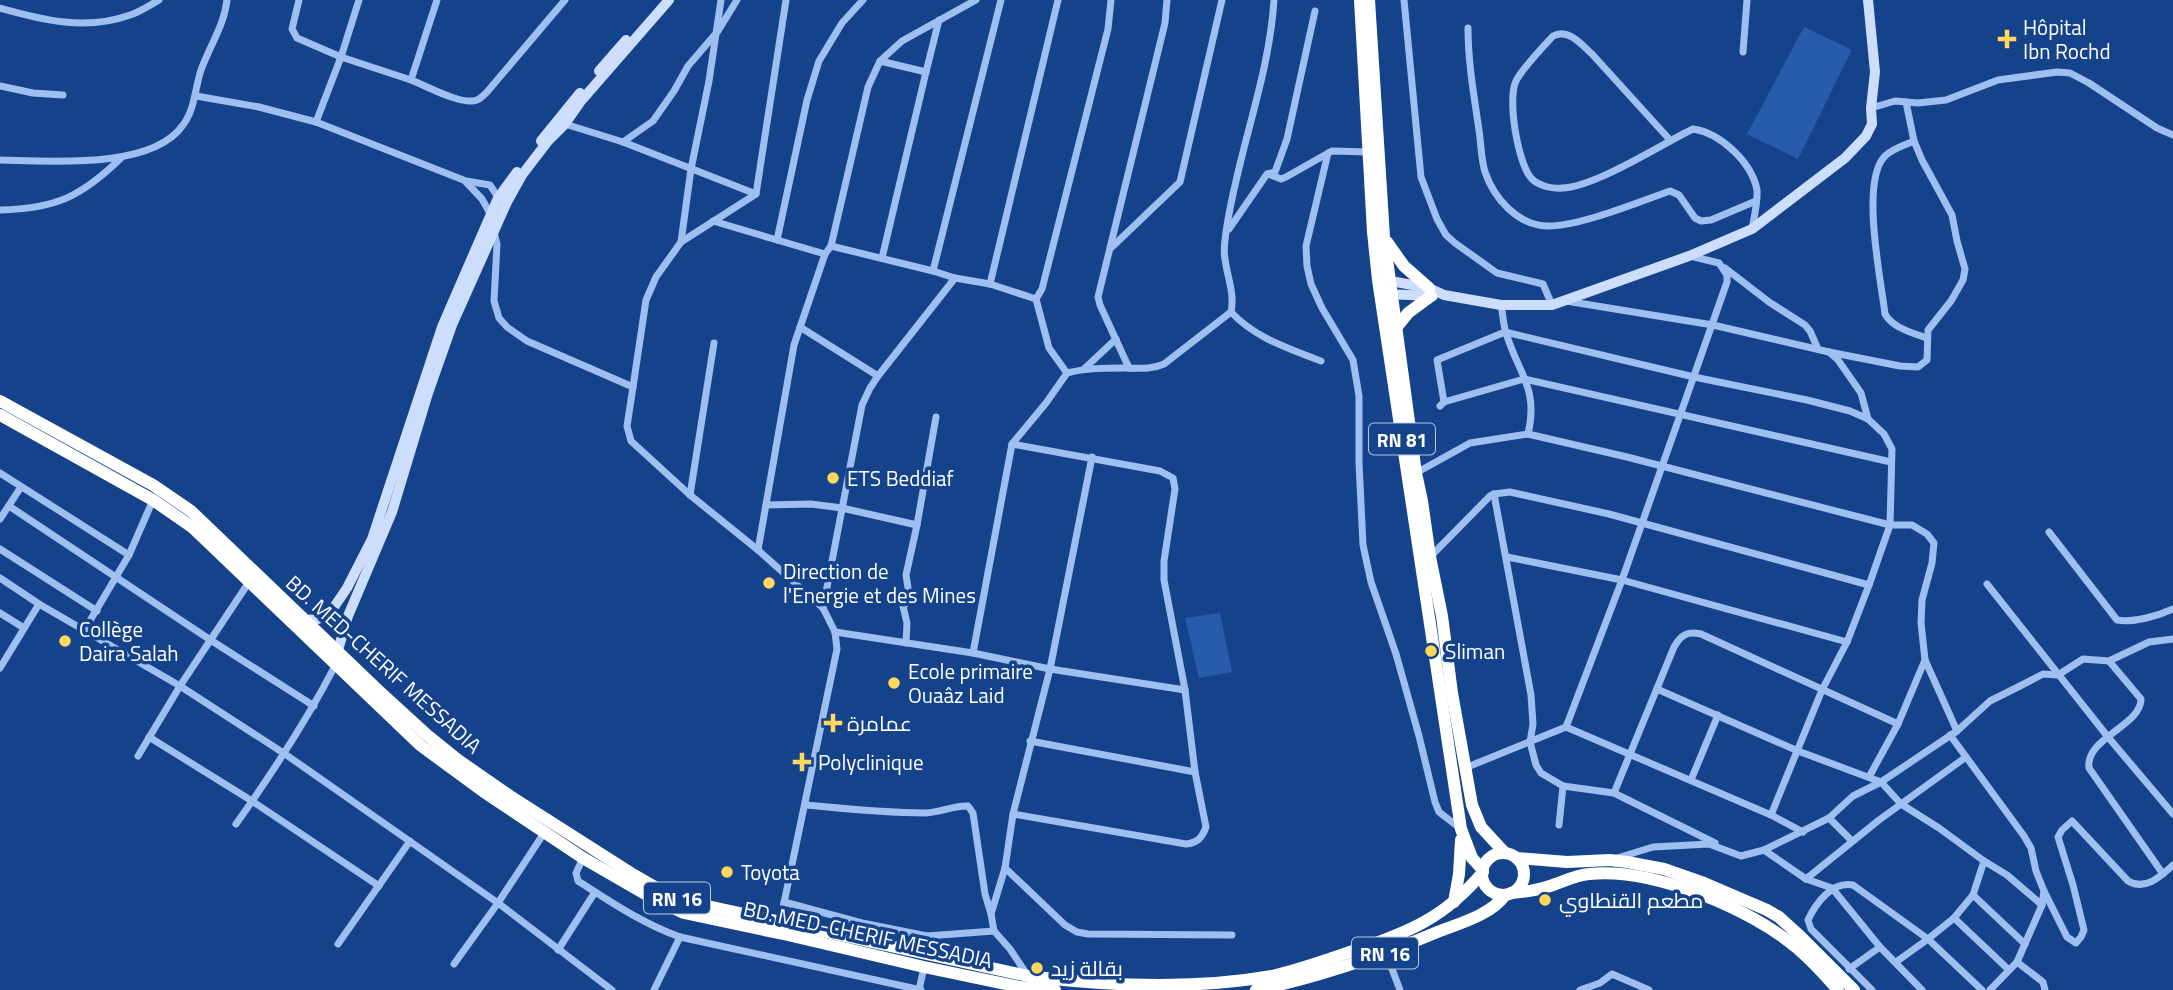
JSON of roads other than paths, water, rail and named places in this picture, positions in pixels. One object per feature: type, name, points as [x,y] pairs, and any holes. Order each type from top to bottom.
[{"type":"highway","name":"RN 81","points":[[1360,0],[1368,152],[1461,829],[1472,858],[1483,871]]},
{"type":"highway","name":"RN 81","points":[[1369,0],[1384,237],[1384,280]]},
{"type":"highway","points":[[1384,237],[1404,266],[1434,293],[1408,313],[1396,328]]},
{"type":"highway","name":"RN 81","points":[[1386,294],[1396,328],[1416,473],[1475,816],[1481,827],[1511,856]]},
{"type":"highway","name":"BD. MED-CHERIF MESSADIA","points":[[0,401],[153,485],[191,511],[305,620],[420,745],[544,833],[654,899],[684,913],[788,934],[1019,988],[1055,990]]},
{"type":"highway","name":"BD. MED-CHERIF MESSADIA","points":[[0,415],[153,499],[192,527],[250,581],[458,760],[634,875],[667,894],[690,902],[1028,976],[1078,982],[1214,985],[1270,977],[1306,967],[1418,927],[1454,902],[1471,887],[1483,871]]},
{"type":"highway","points":[[1454,902],[1459,874],[1461,829]]},
{"type":"highway","points":[[1511,856],[1523,869],[1520,887],[1508,894],[1493,892],[1483,878],[1483,871],[1491,858],[1511,856],[1577,862],[1610,860],[1664,869],[1704,883],[1779,917],[1854,990]]},
{"type":"highway","name":"RN 16","points":[[1256,990],[1298,982],[1386,953],[1463,922],[1497,904],[1508,894],[1529,892],[1588,874],[1611,873],[1667,882],[1766,926],[1796,947],[1838,990]]},
{"type":"street","points":[[0,8],[71,24],[110,21],[132,15],[159,0]]},
{"type":"street","points":[[0,160],[61,161],[122,157],[153,148],[175,135],[191,112],[199,77],[225,15],[227,0]]},
{"type":"street","points":[[299,0],[292,29],[297,38],[341,57],[469,101],[479,99],[565,0]]},
{"type":"street","points":[[316,122],[359,0]]},
{"type":"street","points":[[411,80],[437,0]]},
{"type":"street","points":[[236,824],[285,754],[314,706],[339,656],[348,616],[391,512],[461,294],[503,200],[556,121],[661,0]]},
{"type":"street","points":[[503,200],[581,101],[669,0]]},
{"type":"street","points":[[681,242],[721,0]]},
{"type":"street","points":[[623,142],[653,121],[688,66],[718,31],[737,0]]},
{"type":"street","points":[[780,922],[837,649],[835,632],[823,608],[631,441],[627,426],[649,289],[681,242],[756,194],[786,0]]},
{"type":"street","points":[[777,240],[807,100],[819,61],[842,23],[863,0]]},
{"type":"street","points":[[758,550],[794,345],[825,254],[831,246],[868,87],[880,61],[902,41],[976,0]]},
{"type":"street","points":[[933,271],[1001,0]]},
{"type":"street","points":[[990,285],[1058,0]]},
{"type":"street","points":[[1036,299],[1040,296],[1046,276],[1108,29],[1111,0]]},
{"type":"street","points":[[1129,368],[1098,297],[1165,23],[1167,0]]},
{"type":"street","points":[[1111,247],[1180,182],[1222,0]]},
{"type":"street","points":[[973,653],[1012,444],[1067,373],[1085,368],[1152,369],[1164,364],[1231,312],[1233,299],[1224,255],[1226,233],[1235,182],[1266,59],[1275,0]]},
{"type":"street","points":[[1404,0],[1422,177],[1437,219],[1446,235],[1497,273],[1543,284],[1552,304]]},
{"type":"street","points":[[1743,52],[1747,0]]},
{"type":"street","points":[[1384,280],[1434,293],[1501,305],[1552,304],[1689,256],[1752,229],[1858,147],[1866,136],[1872,124],[1875,72],[1868,0]]},
{"type":"street","points":[[1226,233],[1267,174],[1275,172],[1287,139],[1315,11]]},
{"type":"street","points":[[882,258],[939,20]]},
{"type":"street","points":[[1468,28],[1468,55],[1485,170],[1504,204],[1520,218],[1544,226],[1566,225],[1670,191],[1679,195],[1695,218],[1701,221],[1711,220],[1756,201]]},
{"type":"street","points":[[1670,140],[1592,54],[1580,42],[1564,33],[1553,36],[1516,81],[1513,109],[1521,158],[1534,182],[1564,188],[1586,182],[1611,172],[1693,129],[1726,145],[1739,155],[1750,169],[1757,192],[1752,229]]},
{"type":"street","points":[[880,61],[926,72]]},
{"type":"street","points":[[1871,108],[1895,101],[1946,100],[1998,80],[2057,72],[2070,73],[2157,128],[2173,135]]},
{"type":"street","points":[[0,86],[33,93],[63,95]]},
{"type":"street","points":[[196,96],[259,107],[316,122],[466,181],[490,185],[503,200]]},
{"type":"street","points":[[1565,301],[1713,325],[1829,352],[1918,367],[1927,360],[1926,338],[1930,326],[1951,301],[1963,280],[1965,269],[1952,215],[1914,141],[1906,102]]},
{"type":"street","points":[[565,124],[623,142],[756,194]]},
{"type":"street","points":[[1914,141],[1892,151],[1880,163],[1875,177],[1872,213],[1885,314],[1899,327],[1926,338]]},
{"type":"street","points":[[1267,174],[1281,179],[1337,150],[1368,152]]},
{"type":"street","points":[[1328,153],[1306,246],[1307,267],[1311,284],[1322,308],[1349,352],[1355,373],[1359,396],[1360,515],[1371,583],[1396,654],[1435,802],[1439,811],[1461,829]]},
{"type":"street","points":[[0,210],[42,207],[63,201],[99,179],[122,157]]},
{"type":"street","points":[[466,181],[494,219],[497,244],[494,301],[499,317],[507,327],[527,341],[633,387]]},
{"type":"street","points":[[713,221],[825,254]]},
{"type":"street","points":[[305,620],[318,619],[339,601],[372,539],[442,327],[494,232]]},
{"type":"street","points":[[831,246],[1036,299]]},
{"type":"street","points":[[1689,256],[1719,263],[1769,302],[1805,325],[1818,349]]},
{"type":"street","points":[[1566,727],[1622,580],[1713,325],[1727,282],[1727,275],[1719,263]]},
{"type":"street","points":[[823,608],[862,405],[878,376],[955,278]]},
{"type":"street","points":[[1386,294],[1434,293]]},
{"type":"street","points":[[1036,299],[1049,348],[1067,373]]},
{"type":"street","points":[[1501,305],[1505,332],[1530,391],[1533,405],[1528,435]]},
{"type":"street","points":[[1231,312],[1258,335],[1321,361]]},
{"type":"street","points":[[800,327],[878,376]]},
{"type":"street","points":[[1771,815],[1822,690],[1847,642],[1890,525],[1892,449],[1890,441],[1868,419],[1850,411],[1505,332],[1437,360],[1442,404],[1524,379],[1891,462]]},
{"type":"street","points":[[1085,368],[1116,339]]},
{"type":"street","points":[[691,495],[715,343]]},
{"type":"street","points":[[1829,352],[1838,360],[1861,393],[1868,419]]},
{"type":"street","points":[[906,643],[907,623],[903,606],[910,600],[905,575],[917,525],[936,416]]},
{"type":"street","points":[[1416,473],[1470,443],[1528,435],[1627,457],[1890,525],[1912,525],[1927,534],[1934,543],[1932,563],[1922,600],[1921,623],[1925,660],[1966,757],[2031,848],[2044,891],[2067,937],[2076,943],[2084,930],[2058,837],[2072,821],[2128,881],[2135,885],[2147,884],[2173,865]]},
{"type":"street","points":[[1012,444],[1160,471],[1173,478],[1175,489],[1164,561],[1164,580],[1185,690],[1195,772],[1206,827],[1203,835],[1193,844],[1186,844],[1013,814]]},
{"type":"street","points":[[991,914],[1005,868],[1013,814],[1050,669],[1092,457]]},
{"type":"street","points":[[0,473],[129,555]]},
{"type":"street","points":[[0,519],[21,486]]},
{"type":"street","points":[[1430,557],[1494,494],[1510,492],[1642,523],[1869,585]]},
{"type":"street","points":[[1494,494],[1531,695],[1533,724],[1530,742],[1541,773],[1563,786],[1614,793],[1741,856]]},
{"type":"street","points":[[85,629],[117,578],[153,499]]},
{"type":"street","points":[[766,505],[811,504],[842,508],[917,525]]},
{"type":"street","points":[[9,506],[314,706]]},
{"type":"street","points":[[2049,531],[2117,620],[2152,616],[2173,609]]},
{"type":"street","points":[[0,549],[97,611]]},
{"type":"street","points":[[1507,557],[1622,580],[1847,642]]},
{"type":"street","points":[[0,578],[39,604],[180,686],[285,754],[498,903],[612,990]]},
{"type":"street","points":[[138,756],[180,686],[250,581]]},
{"type":"street","points":[[1987,584],[2108,737],[2173,814]]},
{"type":"street","points":[[0,668],[3,656],[39,604]]},
{"type":"street","points":[[0,613],[24,628]]},
{"type":"street","points":[[835,632],[1185,690]]},
{"type":"street","points":[[1614,793],[1679,639],[1689,632],[1701,634],[1898,724]]},
{"type":"street","points":[[1600,874],[1610,860],[1653,846],[1709,844],[1741,856],[1764,850],[1829,818],[1853,796],[1881,782],[1954,733],[1990,701],[2043,674],[2058,675],[2083,659],[2109,660],[2149,642],[2173,639]]},
{"type":"street","points":[[1869,777],[1898,724],[1925,660]]},
{"type":"street","points":[[2109,660],[2141,699],[2141,705],[2137,712],[2090,756],[2089,768],[2163,874]]},
{"type":"street","points":[[1657,689],[1798,751],[1881,782],[1901,804],[2016,882],[2042,905]]},
{"type":"street","points":[[1691,780],[1718,715]]},
{"type":"street","points":[[1465,768],[1566,727],[1771,815],[1803,832]]},
{"type":"street","points":[[149,737],[252,801],[379,886]]},
{"type":"street","points":[[1030,741],[1195,772]]},
{"type":"street","points":[[1806,879],[1852,841],[1966,757]]},
{"type":"street","points":[[1559,825],[1563,786]]},
{"type":"street","points":[[806,805],[923,813],[968,806],[973,813],[985,894],[994,932],[1010,949],[1028,976]]},
{"type":"street","points":[[1829,818],[1852,841]]},
{"type":"street","points":[[454,964],[544,833]]},
{"type":"street","points":[[338,944],[410,841]]},
{"type":"street","points":[[1764,850],[1806,879],[1832,888],[1880,947],[1922,990]]},
{"type":"street","points":[[583,858],[576,878],[636,918],[680,937],[920,990],[928,936]]},
{"type":"street","points":[[1896,962],[1954,918],[1973,895],[1984,861]]},
{"type":"street","points":[[1005,868],[1065,925],[1077,932],[1232,935]]},
{"type":"street","points":[[1872,990],[1811,929],[1808,920],[1832,888],[1845,884],[1853,886],[1928,939],[1983,990]]},
{"type":"street","points":[[1994,989],[2017,962],[2042,905],[2044,891]]},
{"type":"street","points":[[558,950],[595,892]]},
{"type":"street","points":[[1973,895],[2025,944]]},
{"type":"street","points":[[784,902],[862,923],[928,936],[994,932]]},
{"type":"street","points":[[1954,918],[2009,970]]},
{"type":"street","points":[[654,990],[680,937]]},
{"type":"street","points":[[1849,969],[1880,947]]},
{"type":"street","points":[[1386,953],[1400,990]]},
{"type":"street","points":[[2017,962],[2043,982],[2045,990]]},
{"type":"street","points":[[1580,990],[1598,987],[1612,974],[1649,990]]},
{"type":"place","name":"Hôpital Ibn Rochd","points":[[2007,39]]},
{"type":"place","name":"ETS Beddiaf","points":[[833,478]]},
{"type":"place","name":"Direction de l'Energie et des Mines","points":[[769,583]]},
{"type":"place","name":"Collège Daira Salah","points":[[65,641]]},
{"type":"place","name":"Sliman","points":[[1431,651]]},
{"type":"place","name":"Ecole primaire Ouaâz Laid","points":[[894,683]]},
{"type":"place","name":"عمامرة","points":[[833,723]]},
{"type":"place","name":"Polyclinique","points":[[802,762]]},
{"type":"place","name":"Toyota","points":[[727,872]]},
{"type":"place","name":"مطعم القنطاوي","points":[[1545,900]]},
{"type":"place","name":"بقالة زيد","points":[[1037,968]]}]
